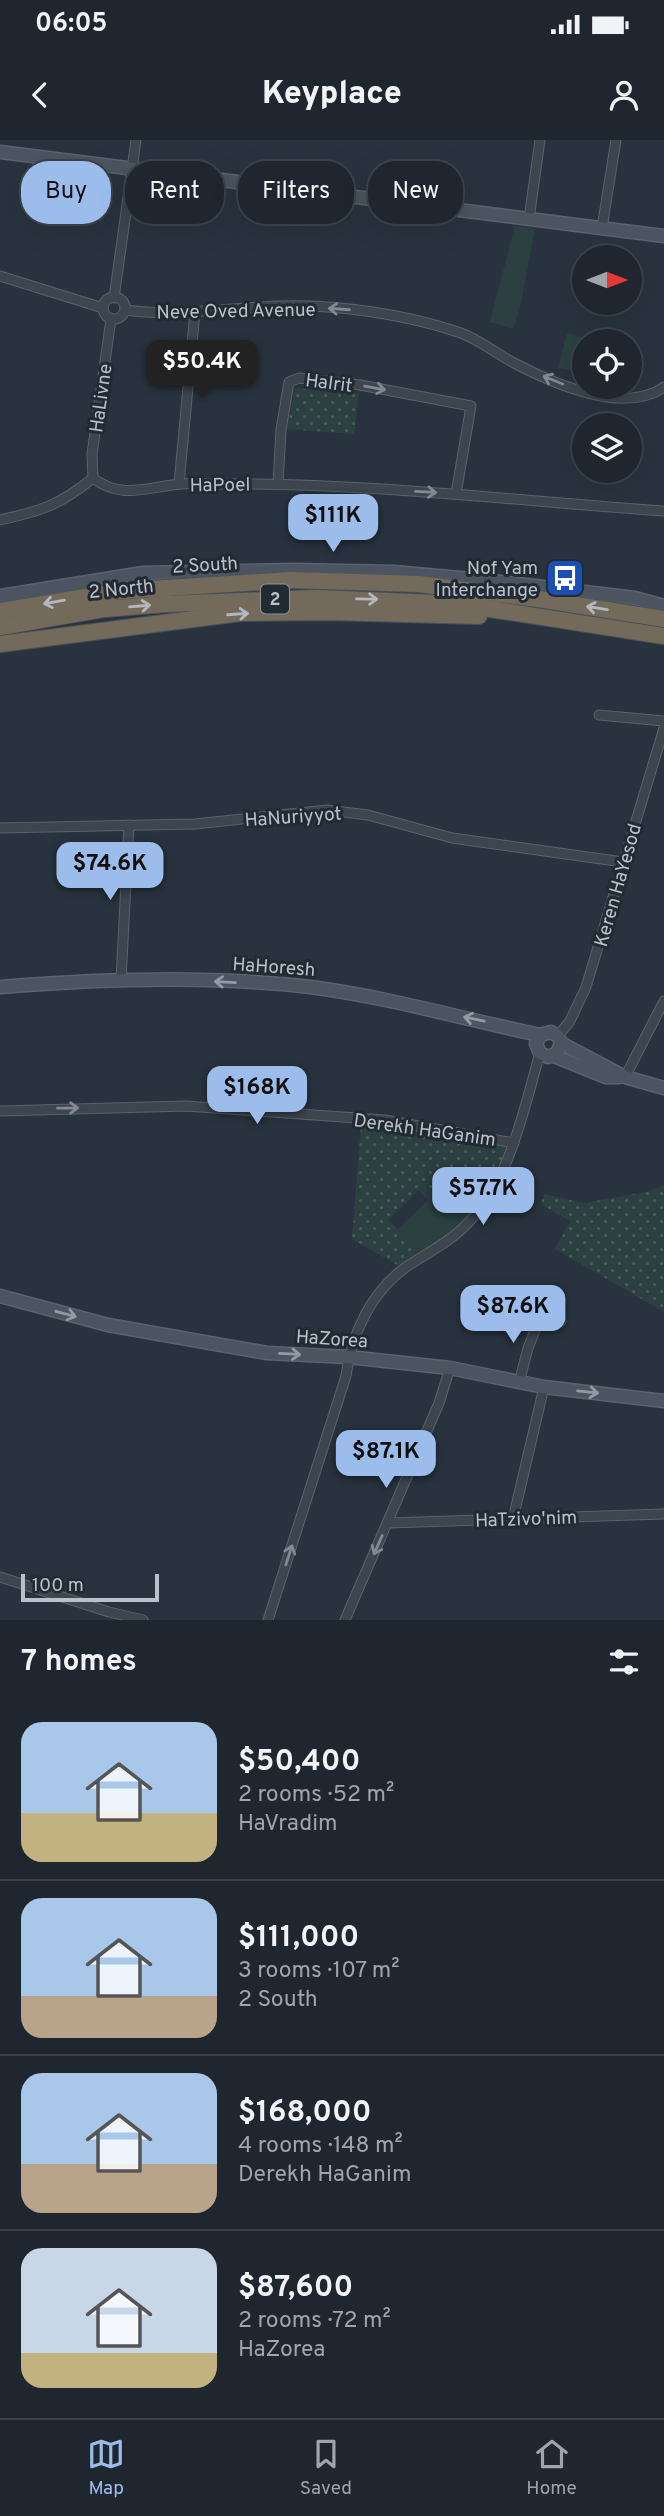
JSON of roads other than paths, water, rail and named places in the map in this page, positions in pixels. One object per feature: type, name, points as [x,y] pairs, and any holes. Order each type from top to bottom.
[{"type":"highway","name":"2 South","points":[[0,611],[121,591],[290,580],[419,584],[664,619]]},
{"type":"highway","name":"2 North","points":[[0,627],[116,608],[317,598],[457,604],[664,636]]},
{"type":"highway","points":[[0,643],[240,613],[330,612],[551,618]]},
{"type":"street","points":[[133,161],[136,140]]},
{"type":"street","points":[[528,219],[540,140]]},
{"type":"street","points":[[602,228],[616,140]]},
{"type":"street","points":[[0,152],[125,166]]},
{"type":"street","points":[[224,179],[664,236]]},
{"type":"street","points":[[114,298],[125,218]]},
{"type":"street","points":[[0,276],[103,308],[111,319],[118,318],[125,310],[122,301],[114,298],[107,300],[103,308]]},
{"type":"street","name":"Neve Oved Avenue","points":[[125,310],[195,312],[295,306],[368,312],[434,324],[463,334],[517,365],[609,399],[655,393],[664,387]]},
{"type":"street","points":[[179,484],[195,312]]},
{"type":"street","name":"HaLivne","points":[[93,478],[92,454],[111,319]]},
{"type":"street","name":"HaIrit","points":[[278,484],[281,430],[289,382],[294,378],[360,385],[471,406],[456,494]]},
{"type":"street","points":[[0,520],[34,512],[69,498],[93,478]]},
{"type":"street","name":"HaPoel","points":[[93,478],[105,487],[121,490],[144,490],[179,484],[278,484],[456,494],[664,511]]},
{"type":"street","points":[[0,596],[143,573],[332,571],[394,572],[493,581],[635,598],[664,606]]},
{"type":"street","points":[[599,715],[664,721]]},
{"type":"street","name":"Keren HaYesod","points":[[559,1040],[586,987],[664,727]]},
{"type":"street","name":"HaNuriyyot","points":[[0,828],[221,822],[327,810],[368,815],[452,838],[623,862]]},
{"type":"street","points":[[121,980],[129,825]]},
{"type":"street","name":"HaHoresh","points":[[0,987],[121,980],[309,987],[387,1000],[540,1035]]},
{"type":"street","points":[[625,1077],[664,1001]]},
{"type":"street","points":[[625,1077],[606,1077],[554,1056],[548,1057],[540,1053],[536,1044],[540,1035],[551,1032],[559,1040],[625,1077],[664,1088]]},
{"type":"street","points":[[554,1056],[559,1051],[559,1040]]},
{"type":"street","points":[[268,1620],[346,1376],[348,1357],[363,1317],[382,1289],[405,1268],[437,1249],[467,1224],[500,1178],[514,1143],[540,1053]]},
{"type":"street","name":"Derekh HaGanim","points":[[0,1111],[186,1106],[384,1120],[514,1143]]},
{"type":"street","name":"HaZorea","points":[[0,1296],[108,1325],[267,1353],[348,1357],[450,1368],[544,1387],[664,1401]]},
{"type":"street","points":[[519,1383],[535,1317],[561,1321]]},
{"type":"street","points":[[345,1620],[439,1403],[450,1368]]},
{"type":"street","points":[[513,1518],[544,1387]]},
{"type":"street","name":"HaTzivo'nim","points":[[388,1523],[664,1514]]},
{"type":"street","points":[[0,1577],[109,1612],[143,1620]]},
{"type":"place","name":"Nof Yam Interchange","points":[[565,578]]}]
